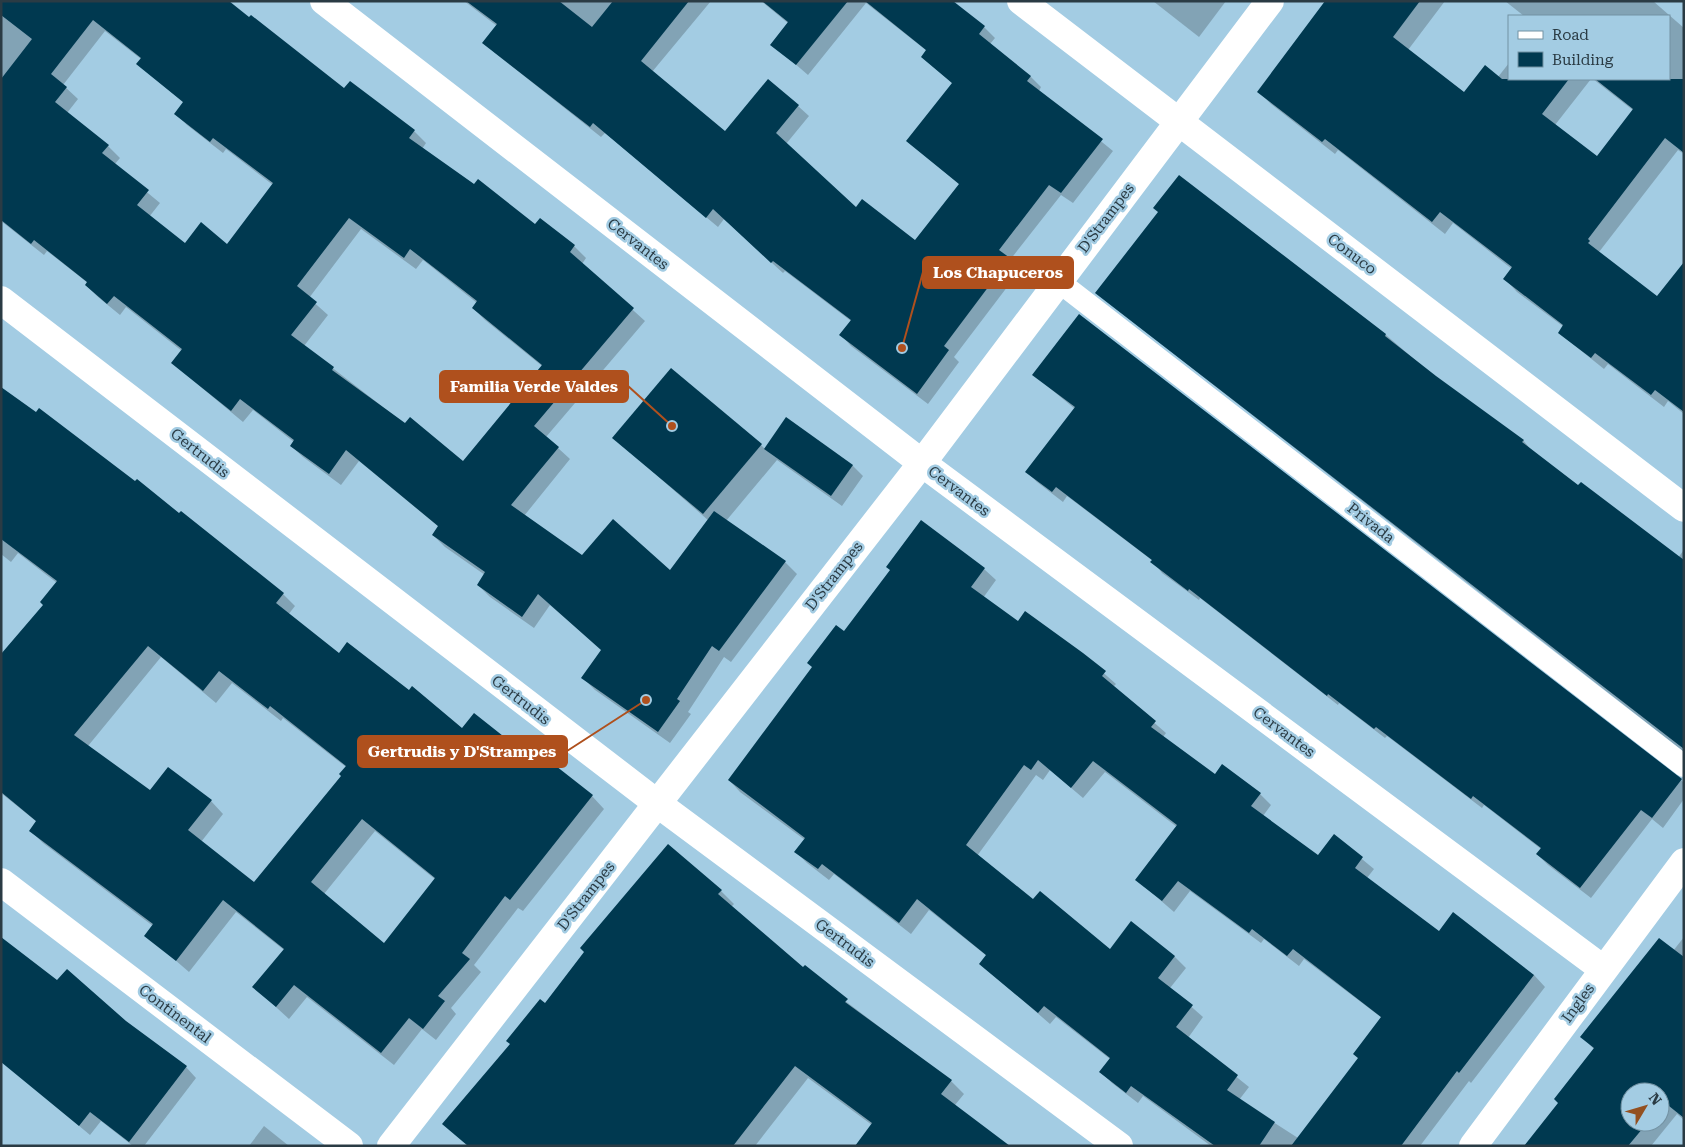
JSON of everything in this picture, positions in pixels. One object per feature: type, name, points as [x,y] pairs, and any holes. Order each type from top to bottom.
[{"type":"street","name":"Cervantes","points":[[324,1],[922,463],[1603,969]]},
{"type":"street","name":"Conuco","points":[[1020,1],[1684,508]]},
{"type":"street","name":"D'Strampes","points":[[391,1146],[922,463],[1270,1]]},
{"type":"street","name":"Gertrudis","points":[[1,300],[658,804],[1119,1146]]},
{"type":"street","name":"Ingles","points":[[1473,1146],[1684,862]]},
{"type":"street","name":"Continental","points":[[1,882],[349,1146]]},
{"type":"lane","name":"Privada","points":[[1058,281],[1684,766]]},
{"type":"building","points":[[1,1],[229,1],[249,17],[251,15],[344,88],[350,81],[415,130],[409,138],[474,184],[478,179],[535,224],[540,218],[575,245],[570,252],[634,308],[534,426],[559,447],[511,505],[582,555],[613,519],[670,570],[714,511],[786,561],[719,651],[712,646],[677,699],[680,701],[658,732],[581,678],[601,650],[538,594],[522,617],[477,585],[485,572],[432,535],[438,526],[346,450],[329,474],[290,446],[294,440],[240,399],[231,411],[171,363],[182,349],[114,296],[107,304],[85,285],[87,282],[34,240],[31,244],[1,220],[1,79],[32,39],[1,15]],"holes":[[[93,20],[141,58],[136,64],[183,102],[174,114],[210,142],[213,138],[273,183],[227,244],[201,222],[185,243],[137,205],[149,190],[102,153],[109,145],[55,102],[67,87],[51,74]],[[349,218],[404,258],[410,249],[477,301],[472,308],[542,365],[463,461],[410,417],[405,423],[332,370],[334,367],[291,335],[317,302],[297,286]]]},
{"type":"building","points":[[466,1],[559,1],[592,27],[613,1],[689,1],[641,61],[725,131],[768,79],[799,105],[776,133],[856,207],[862,199],[915,240],[959,184],[906,141],[952,83],[921,57],[926,50],[865,1],[953,1],[985,26],[979,34],[1031,76],[1027,81],[1103,139],[1061,193],[1049,185],[999,250],[1010,258],[944,346],[949,350],[917,394],[839,335],[851,320],[773,261],[771,263],[713,209],[706,218],[593,123],[590,127],[482,43],[497,24]]},
{"type":"building","points":[[762,1],[848,1],[796,65],[770,45],[788,22]]},
{"type":"building","points":[[1325,1],[1420,1],[1393,37],[1464,92],[1485,65],[1502,79],[1568,80],[1542,114],[1597,156],[1633,109],[1596,80],[1684,79],[1684,153],[1665,138],[1588,239],[1590,241],[1588,243],[1657,296],[1684,262],[1684,412],[1655,390],[1651,395],[1595,353],[1591,358],[1558,333],[1563,325],[1503,279],[1512,267],[1440,212],[1432,222],[1325,139],[1322,142],[1257,92]]},
{"type":"building","points":[[1179,175],[1386,334],[1385,336],[1436,376],[1524,440],[1522,442],[1578,485],[1581,482],[1684,560],[1684,749],[1095,293],[1158,212],[1153,208]]},
{"type":"building","points":[[1079,314],[1682,779],[1652,818],[1641,810],[1580,888],[1536,854],[1541,848],[1473,796],[1471,799],[1376,727],[1374,729],[1328,694],[1327,696],[1189,589],[1188,591],[1150,562],[1152,560],[1056,487],[1052,492],[1025,472],[1075,407],[1032,375]]},
{"type":"building","points":[[671,368],[762,444],[703,514],[612,438]]},
{"type":"building","points":[[1,387],[36,412],[39,408],[135,481],[137,479],[179,513],[181,511],[284,593],[276,603],[339,653],[347,642],[409,690],[412,686],[462,728],[474,713],[527,755],[533,748],[593,795],[510,900],[505,896],[462,953],[470,959],[438,996],[445,1001],[423,1029],[409,1018],[381,1053],[294,985],[276,1007],[252,987],[284,949],[223,900],[176,961],[144,936],[153,924],[29,831],[36,821],[1,792],[1,654],[43,605],[40,602],[57,581],[1,539]],"holes":[[[148,646],[203,691],[219,671],[268,709],[270,706],[346,766],[339,774],[341,776],[254,882],[188,830],[212,800],[168,767],[150,790],[74,735]],[[362,819],[435,878],[384,943],[311,882]]]},
{"type":"building","points":[[786,417],[853,465],[831,496],[764,449]]},
{"type":"building","points":[[921,520],[985,568],[971,587],[1018,621],[1025,611],[1083,653],[1106,671],[1102,676],[1156,721],[1151,727],[1215,774],[1222,764],[1261,793],[1251,806],[1318,855],[1334,834],[1363,857],[1355,868],[1439,931],[1453,912],[1534,975],[1459,1073],[1457,1071],[1401,1146],[1291,1146],[1358,1058],[1353,1054],[1381,1017],[1293,949],[1287,956],[1252,929],[1249,933],[1178,881],[1162,901],[1135,880],[1177,825],[1093,761],[1071,788],[1038,760],[1031,770],[1024,765],[966,845],[1033,899],[1040,891],[1110,949],[1131,921],[1175,956],[1158,978],[1193,1005],[1176,1027],[1238,1075],[1227,1090],[1275,1122],[1259,1146],[1215,1146],[1131,1086],[1126,1093],[1099,1072],[1110,1058],[1044,1006],[1038,1013],[979,964],[986,955],[917,899],[899,923],[822,864],[818,869],[794,852],[805,838],[728,780],[812,667],[807,663],[836,625],[844,631],[890,570],[886,567]]},
{"type":"building","points":[[668,844],[722,890],[718,894],[803,967],[805,965],[848,999],[845,1002],[952,1080],[941,1094],[1010,1146],[855,1146],[872,1123],[795,1066],[733,1146],[468,1146],[442,1124],[510,1044],[506,1041],[540,999],[545,1003],[584,952],[580,948]]},
{"type":"building","points":[[1,937],[57,980],[67,969],[126,1021],[187,1066],[129,1142],[90,1112],[79,1126],[1,1062]]},
{"type":"building","points":[[1659,938],[1684,957],[1684,1118],[1670,1107],[1670,1082],[1620,1082],[1620,1132],[1640,1132],[1628,1146],[1524,1146],[1558,1103],[1554,1099],[1594,1048],[1580,1037]]},
{"type":"place","name":"Los Chapuceros","points":[[902,348]]},
{"type":"place","name":"Familia Verde Valdes","points":[[672,426]]},
{"type":"place","name":"Gertrudis y D'Strampes","points":[[646,700]]}]
